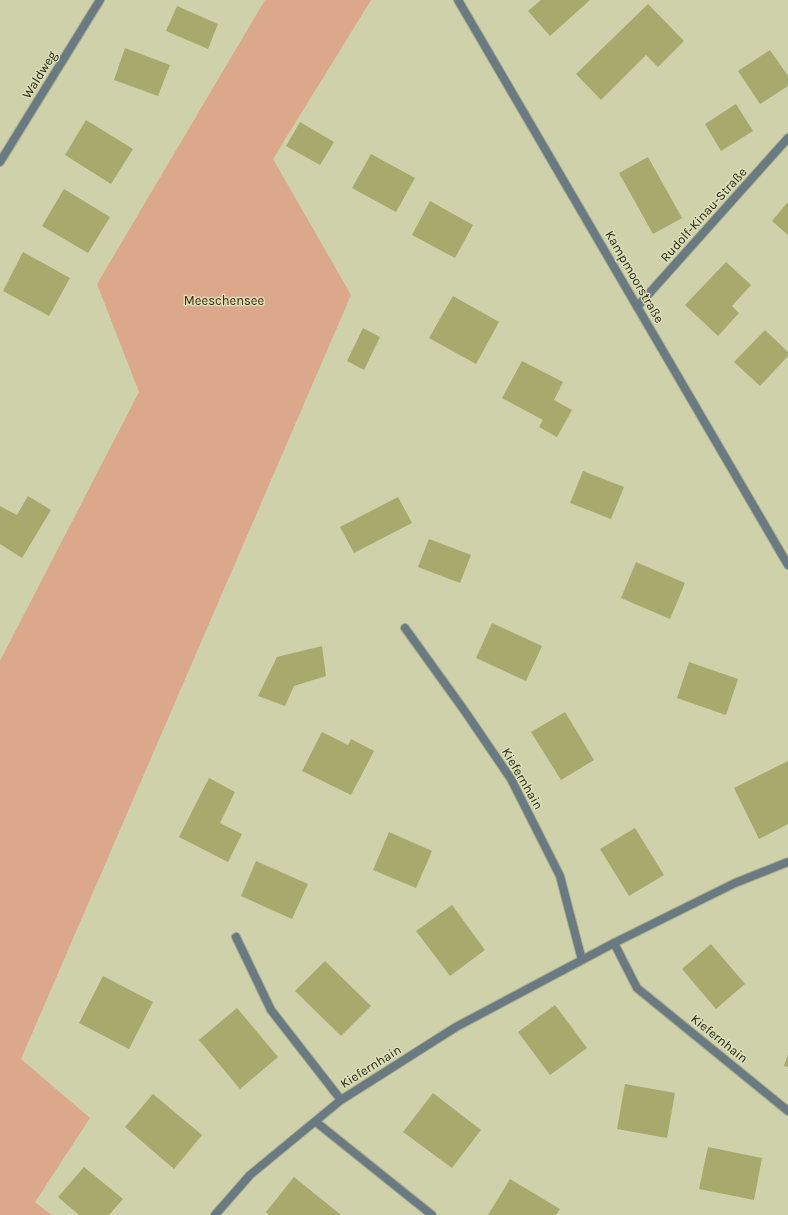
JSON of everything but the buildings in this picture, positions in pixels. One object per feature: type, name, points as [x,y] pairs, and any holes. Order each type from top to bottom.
[{"type":"street","name":"Waldweg","points":[[0,162],[100,0]]},
{"type":"street","name":"Kampmoorstraße","points":[[458,0],[788,566]]},
{"type":"street","name":"Rudolf-Kinau-Straße","points":[[637,307],[788,138]]},
{"type":"street","name":"Kiefernhain","points":[[405,628],[464,710],[511,780],[560,876],[582,960]]},
{"type":"street","name":"Kiefernhain","points":[[215,1215],[250,1176],[341,1100],[456,1027],[614,942],[735,883],[788,862]]},
{"type":"street","name":"Kiefernhain","points":[[236,937],[271,1010],[341,1100]]},
{"type":"street","name":"Kiefernhain","points":[[614,942],[636,988],[788,1111]]},
{"type":"street","points":[[316,1122],[432,1215]]},
{"type":"green space","name":"Meeschensee","points":[[265,0],[371,0],[273,159],[351,295],[21,1059],[90,1118],[35,1202],[51,1215],[0,1215],[0,661],[139,392],[97,284]]}]
